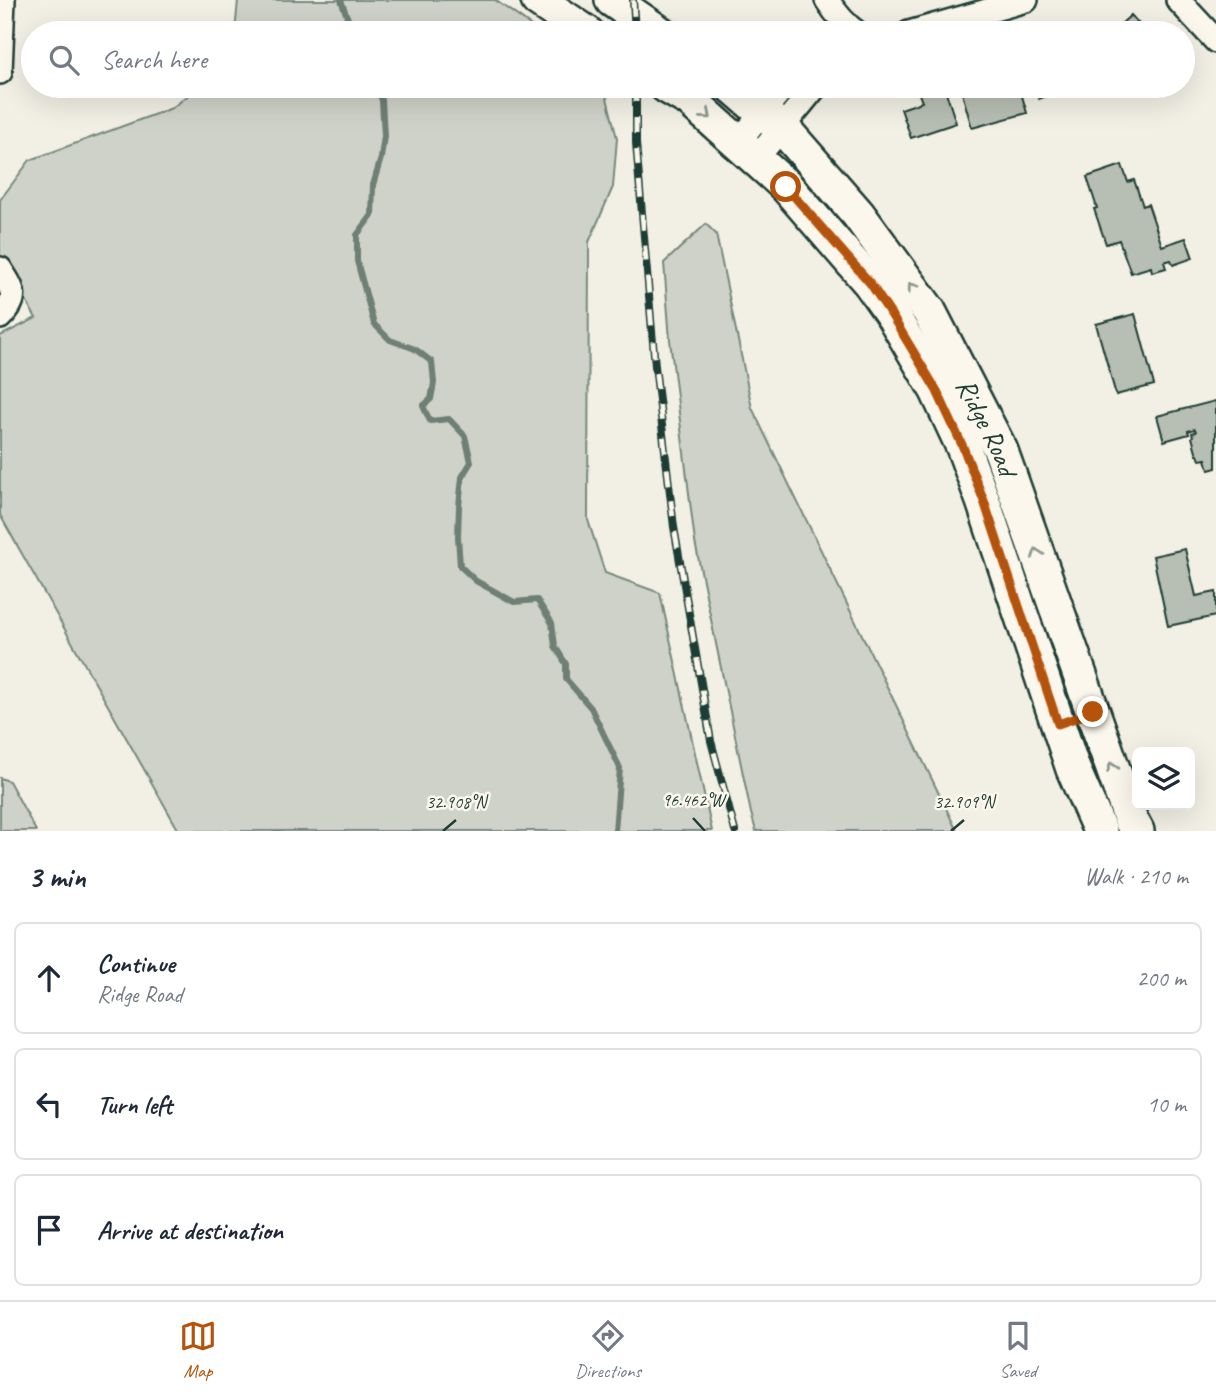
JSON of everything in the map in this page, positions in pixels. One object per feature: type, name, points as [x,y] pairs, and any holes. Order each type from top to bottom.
[{"type":"main road","points":[[538,0],[569,21]]},
{"type":"main road","points":[[612,0],[643,21]]},
{"type":"main road","name":"Ridge Road","points":[[687,98],[786,187],[870,283],[937,391],[984,501],[1073,769],[1100,831]]},
{"type":"main road","name":"Ridge Road","points":[[746,98],[772,121],[858,214],[929,311],[1001,451],[1137,831]]},
{"type":"main road","points":[[1058,724],[1093,712]]},
{"type":"street","points":[[0,64],[3,0]]},
{"type":"street","points":[[827,0],[840,21]]},
{"type":"street","points":[[952,21],[1027,0]]},
{"type":"street","points":[[1178,0],[1216,41]]},
{"type":"street","points":[[772,121],[780,98]]},
{"type":"street","points":[[747,151],[772,121],[801,98]]},
{"type":"street","points":[[0,269],[13,289],[9,307],[0,317]]},
{"type":"shaded area","points":[[238,0],[495,0],[524,21],[236,21]]},
{"type":"shaded area","points":[[185,98],[607,98],[617,138],[613,187],[589,242],[588,520],[605,573],[660,593],[712,831],[179,831],[0,515],[0,336],[36,318],[0,256],[0,200],[30,160],[172,108]]},
{"type":"shaded area","points":[[706,224],[716,234],[752,408],[957,831],[756,831],[695,542],[670,340],[664,263]]},
{"type":"shaded area","points":[[0,778],[9,781],[36,831],[0,831]]},
{"type":"building","points":[[1131,15],[1136,21],[1124,21]]},
{"type":"building","points":[[920,98],[948,98],[956,123],[911,138],[901,109],[922,102]]},
{"type":"building","points":[[963,98],[1023,98],[1027,113],[972,128]]},
{"type":"building","points":[[1122,165],[1128,182],[1134,180],[1143,206],[1148,204],[1162,246],[1186,238],[1193,258],[1173,265],[1171,260],[1164,262],[1166,268],[1152,272],[1151,267],[1131,273],[1119,240],[1106,244],[1087,177]]},
{"type":"building","points":[[1135,314],[1154,385],[1116,395],[1096,324]]},
{"type":"building","points":[[1215,401],[1216,468],[1209,470],[1206,459],[1200,460],[1197,455],[1192,437],[1195,429],[1188,431],[1189,434],[1164,441],[1157,416]]},
{"type":"building","points":[[1185,549],[1196,596],[1216,592],[1216,616],[1168,626],[1153,556]]},
{"type":"waterway","points":[[341,0],[349,21]]},
{"type":"waterway","points":[[381,98],[384,136],[373,185],[372,215],[357,235],[357,261],[374,324],[390,340],[415,349],[432,362],[434,383],[431,399],[423,406],[430,421],[449,419],[465,436],[471,462],[462,477],[458,537],[460,566],[476,581],[514,602],[537,600],[552,623],[555,646],[566,664],[566,679],[591,708],[620,768],[615,831]]},
{"type":"railway","points":[[633,0],[634,21]]},
{"type":"railway","points":[[636,98],[636,143],[655,366],[674,527],[711,741],[735,831]]},
{"type":"route","points":[[786,187],[870,283],[937,391],[984,501],[1058,724],[1093,712]]}]
